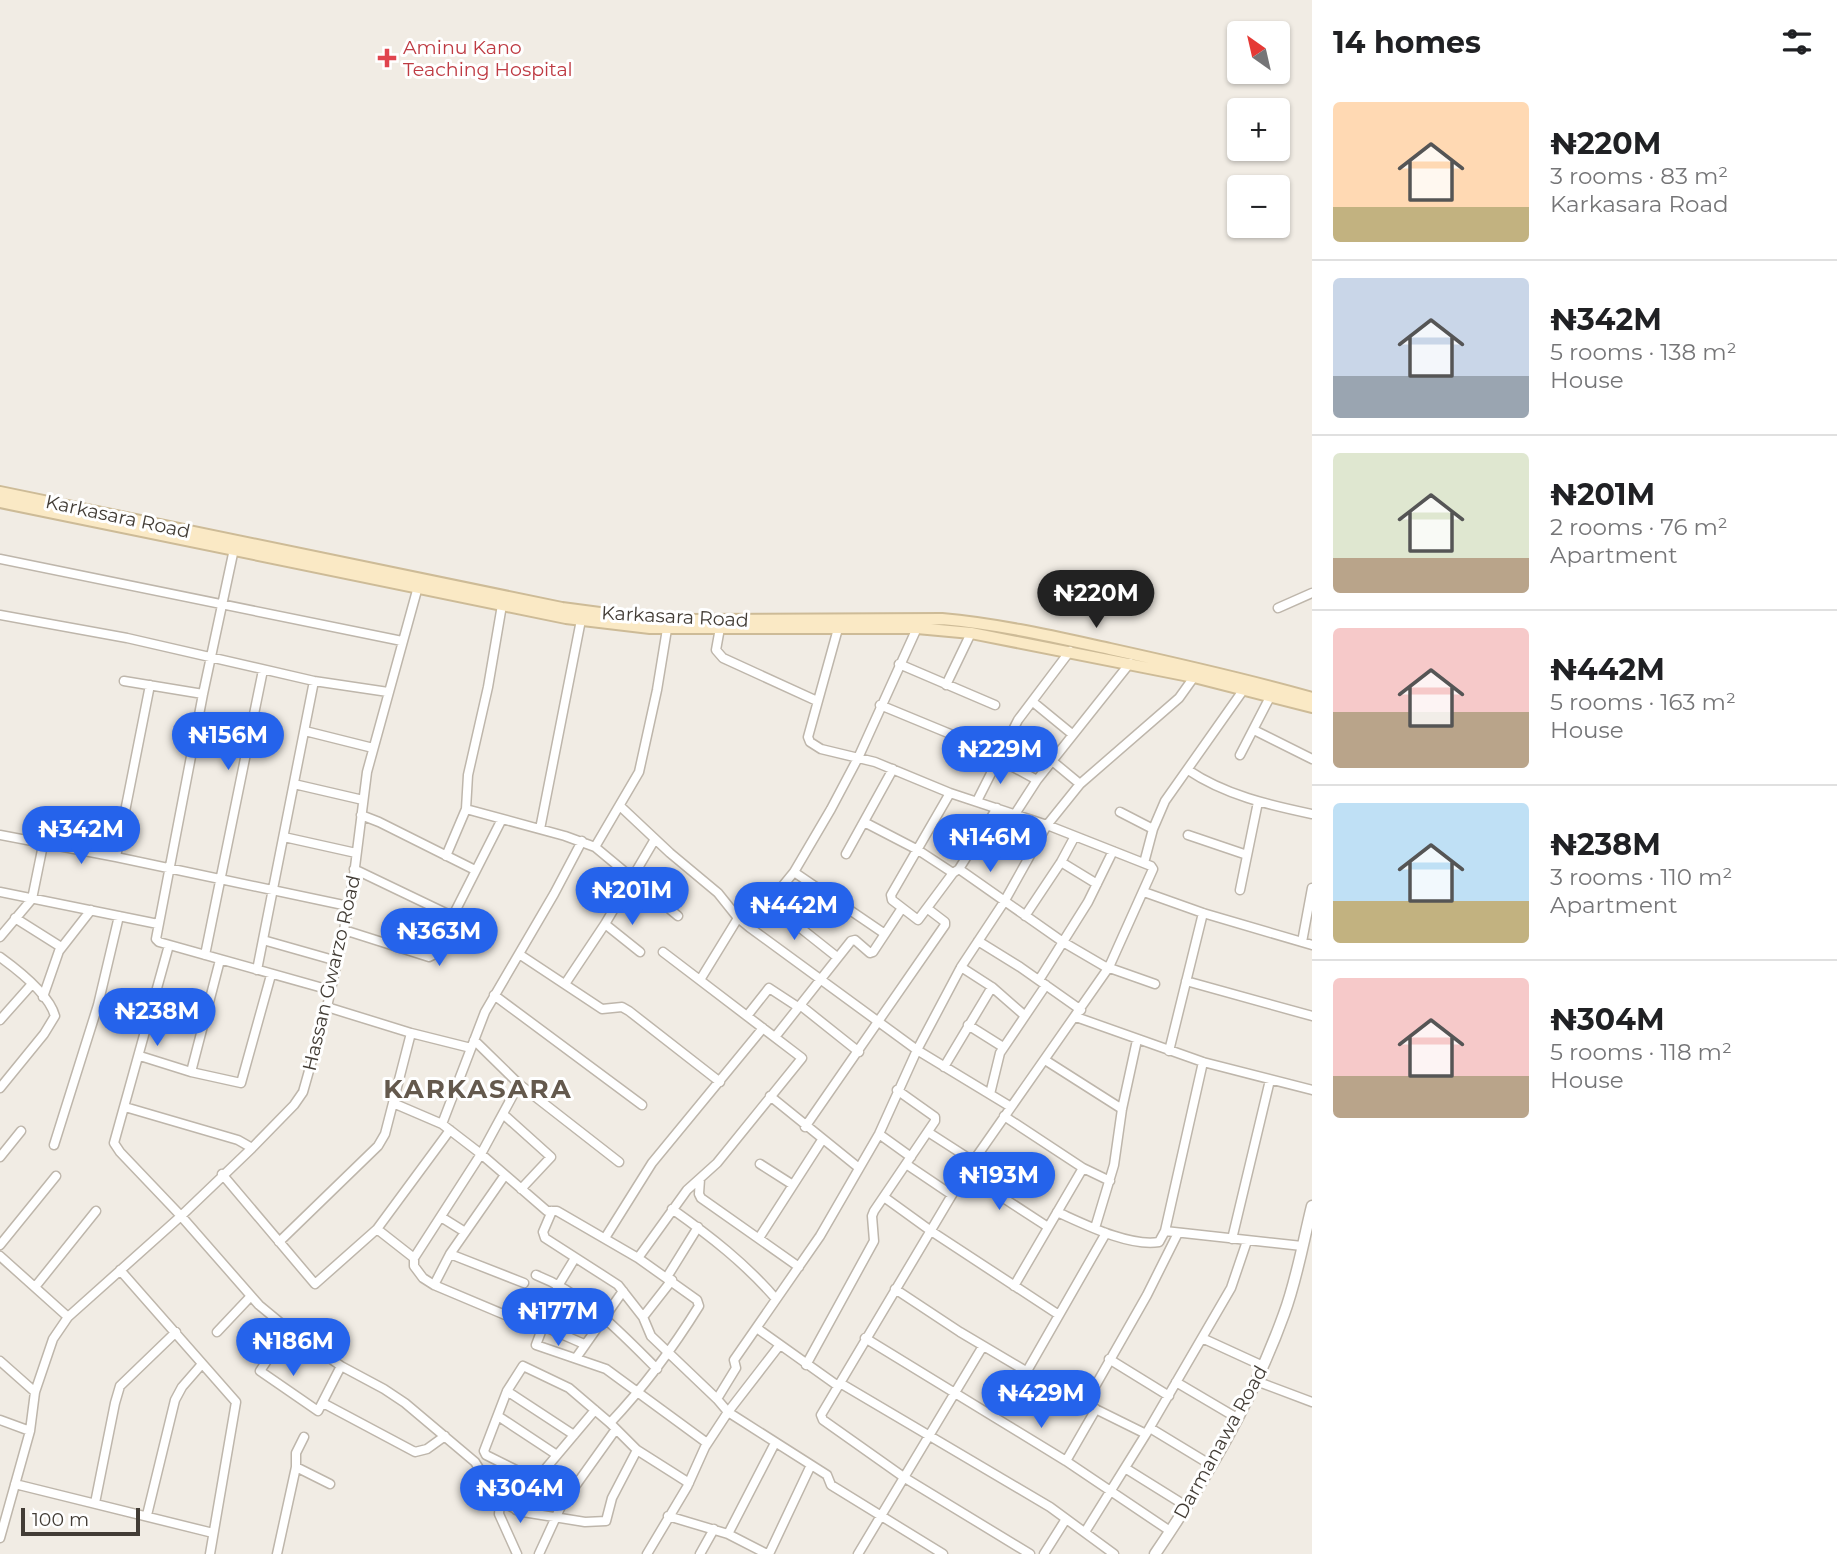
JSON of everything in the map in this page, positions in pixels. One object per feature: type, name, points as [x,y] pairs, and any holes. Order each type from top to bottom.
[{"type":"main road","name":"Karkasara Road","points":[[0,492],[419,583],[502,605],[580,620],[720,628],[942,619],[990,625],[1191,667],[1311,699]]},
{"type":"main road","name":"Karkasara Road","points":[[0,502],[419,583],[667,624],[839,624]]},
{"type":"main road","name":"Karkasara Road","points":[[871,623],[971,633],[1130,663],[1271,695],[1311,699]]},
{"type":"street","points":[[234,549],[156,939],[271,975],[330,990]]},
{"type":"street","points":[[0,559],[402,641]]},
{"type":"street","name":"Hassan Gwarzo Road","points":[[0,1538],[30,1431],[35,1392],[53,1339],[68,1317],[181,1216],[252,1148],[303,1092],[314,1059],[344,930],[373,748],[419,583]]},
{"type":"street","points":[[1278,608],[1312,593]]},
{"type":"street","points":[[446,856],[466,809],[468,775],[502,605]]},
{"type":"street","points":[[0,615],[213,657],[314,681],[388,692]]},
{"type":"street","points":[[541,829],[580,620]]},
{"type":"street","points":[[595,847],[639,772],[657,690],[667,624]]},
{"type":"street","points":[[839,624],[808,737],[810,742],[821,749],[893,769],[950,793],[1047,825],[1153,869],[1109,967],[965,1173],[865,1338],[821,1418],[905,1478],[1030,1554]]},
{"type":"street","points":[[720,628],[716,650],[723,658],[817,701]]},
{"type":"street","points":[[749,927],[794,872],[858,758],[916,628]]},
{"type":"street","points":[[946,685],[971,633]]},
{"type":"street","points":[[977,801],[1018,720],[1070,651]]},
{"type":"street","points":[[1015,814],[1037,779],[1130,663]]},
{"type":"street","points":[[899,664],[995,705]]},
{"type":"street","points":[[205,955],[262,670]]},
{"type":"street","points":[[717,1399],[736,1368],[734,1360],[820,1237],[879,1133],[897,1090],[961,967],[1004,902],[1047,825],[1080,784],[1179,698],[1194,677]]},
{"type":"street","points":[[124,681],[203,694]]},
{"type":"street","points":[[257,970],[314,681]]},
{"type":"street","points":[[116,857],[150,685]]},
{"type":"street","points":[[1144,863],[1153,828],[1165,801],[1244,689]]},
{"type":"street","points":[[1240,755],[1271,695]]},
{"type":"street","points":[[1033,702],[1072,734]]},
{"type":"street","points":[[880,705],[960,738],[1037,779]]},
{"type":"street","points":[[1254,730],[1312,759]]},
{"type":"street","points":[[305,731],[373,748]]},
{"type":"street","points":[[1052,760],[1080,784]]},
{"type":"street","points":[[846,854],[893,769]]},
{"type":"street","points":[[1188,770],[1210,783],[1258,802],[1312,814]]},
{"type":"street","points":[[294,785],[363,800]]},
{"type":"street","points":[[950,793],[891,895],[892,900],[918,920],[956,871],[998,808]]},
{"type":"street","points":[[1240,890],[1258,802]]},
{"type":"street","points":[[620,806],[718,893],[749,927],[917,1050],[1011,1107]]},
{"type":"street","points":[[466,809],[595,847],[678,916]]},
{"type":"street","points":[[1120,812],[1153,828]]},
{"type":"street","points":[[361,815],[475,870]]},
{"type":"street","points":[[344,930],[429,957],[433,955],[502,819]]},
{"type":"street","points":[[864,822],[956,871],[1063,942],[1109,967],[1154,984]]},
{"type":"street","points":[[0,835],[348,906]]},
{"type":"street","points":[[1188,835],[1247,855]]},
{"type":"street","points":[[1025,916],[1076,836]]},
{"type":"street","points":[[284,837],[356,853]]},
{"type":"street","points":[[565,984],[605,924],[655,839]]},
{"type":"street","points":[[442,1124],[494,995],[582,841]]},
{"type":"street","points":[[0,937],[32,899],[43,845]]},
{"type":"street","points":[[990,1094],[997,1059],[1003,1047],[1042,983],[1113,851]]},
{"type":"street","points":[[1061,862],[1097,884]]},
{"type":"street","points":[[354,869],[452,916]]},
{"type":"street","points":[[794,872],[885,934]]},
{"type":"street","points":[[1302,942],[1312,888]]},
{"type":"street","points":[[0,892],[158,924]]},
{"type":"street","points":[[1144,892],[1203,913],[1312,945]]},
{"type":"street","points":[[769,903],[837,957]]},
{"type":"street","points":[[775,1037],[853,940],[871,953],[902,908]]},
{"type":"street","points":[[806,1127],[945,925],[945,922],[928,909]]},
{"type":"street","points":[[43,997],[61,947],[91,910]]},
{"type":"street","points":[[1169,1051],[1203,913]]},
{"type":"street","points":[[54,1145],[98,1005],[119,916]]},
{"type":"street","points":[[15,918],[61,947]]},
{"type":"street","points":[[700,980],[738,918]]},
{"type":"street","points":[[605,924],[640,952]]},
{"type":"street","points":[[263,940],[337,961]]},
{"type":"street","points":[[978,941],[1042,983],[1078,1014],[1169,1051],[1312,1090]]},
{"type":"street","points":[[169,945],[114,1143],[251,1296],[288,1329],[341,1366],[391,1393],[468,1455],[500,1502],[516,1510],[585,1522],[606,1521],[610,1505],[636,1450]]},
{"type":"street","points":[[638,1258],[687,1190],[717,1163],[802,1058],[663,952]]},
{"type":"street","points":[[519,954],[602,1009],[613,1007],[629,1011],[720,1082]]},
{"type":"street","points":[[0,957],[32,984],[54,1012],[53,1021],[0,1088]]},
{"type":"street","points":[[191,1072],[220,960]]},
{"type":"street","points":[[961,967],[992,987],[1024,1015]]},
{"type":"street","points":[[140,1056],[238,1084],[243,1081],[271,975]]},
{"type":"street","points":[[1186,981],[1312,1016]]},
{"type":"street","points":[[0,1020],[32,984]]},
{"type":"street","points":[[944,1066],[992,987]]},
{"type":"street","points":[[747,1016],[769,988],[799,1006],[859,1052]]},
{"type":"street","points":[[494,995],[642,1105]]},
{"type":"street","points":[[327,1007],[411,1033],[473,1044],[519,1084],[619,1162]]},
{"type":"street","points":[[968,1026],[1003,1047]]},
{"type":"street","points":[[605,1238],[652,1163],[763,1028]]},
{"type":"street","points":[[279,1242],[378,1146],[385,1134],[411,1033]]},
{"type":"street","points":[[1095,1228],[1110,1181],[1137,1040]]},
{"type":"street","points":[[1045,1060],[1122,1109]]},
{"type":"street","points":[[1057,1212],[1106,1233],[1159,1242],[1165,1231],[1203,1062]]},
{"type":"street","points":[[1232,1239],[1270,1080]]},
{"type":"street","points":[[510,1317],[434,1285],[418,1272],[414,1266],[414,1258],[481,1154],[519,1084]]},
{"type":"street","points":[[806,1365],[874,1241],[872,1216],[935,1121],[935,1117],[897,1090]]},
{"type":"street","points":[[770,1096],[859,1168]]},
{"type":"street","points":[[393,1102],[442,1124],[539,1205],[556,1211],[638,1258],[697,1300],[699,1306],[668,1354],[613,1427],[555,1516],[539,1554]]},
{"type":"street","points":[[125,1107],[239,1140],[252,1148]]},
{"type":"street","points":[[503,1114],[551,1157],[521,1189]]},
{"type":"street","points":[[1004,1116],[1083,1168],[1110,1181]]},
{"type":"street","points":[[222,1174],[315,1284],[377,1229],[450,1130]]},
{"type":"street","points":[[0,1157],[21,1131]]},
{"type":"street","points":[[928,1132],[973,1161]]},
{"type":"street","points":[[879,1133],[952,1195]]},
{"type":"street","points":[[759,1238],[822,1140]]},
{"type":"street","points":[[760,1164],[793,1185]]},
{"type":"street","points":[[1014,1286],[1083,1168]]},
{"type":"street","points":[[965,1173],[1048,1227]]},
{"type":"street","points":[[434,1285],[450,1254],[505,1175]]},
{"type":"street","points":[[0,1245],[56,1176]]},
{"type":"street","points":[[700,1180],[701,1198],[799,1267]]},
{"type":"street","points":[[884,1197],[1059,1315]]},
{"type":"street","name":"Darmanawa Road","points":[[1155,1554],[1211,1465],[1264,1366],[1285,1312],[1312,1206]]},
{"type":"street","points":[[672,1209],[747,1267],[776,1298]]},
{"type":"street","points":[[35,1287],[96,1211]]},
{"type":"street","points":[[550,1211],[543,1235],[624,1291],[643,1317],[651,1336],[728,1412],[827,1475],[831,1485],[943,1554]]},
{"type":"street","points":[[440,1217],[465,1232]]},
{"type":"street","points":[[643,1317],[670,1279],[698,1227]]},
{"type":"street","points":[[377,1229],[414,1258]]},
{"type":"street","points":[[1165,1231],[1302,1246]]},
{"type":"street","points":[[1027,1371],[1106,1233]]},
{"type":"street","points":[[1085,1404],[1178,1233]]},
{"type":"street","points":[[1085,1532],[1148,1431],[1231,1288],[1247,1241]]},
{"type":"street","points":[[450,1254],[524,1283]]},
{"type":"street","points":[[0,1256],[68,1317]]},
{"type":"street","points":[[575,1258],[558,1286],[536,1345],[606,1369],[707,1443]]},
{"type":"street","points":[[120,1270],[237,1404],[210,1554]]},
{"type":"street","points":[[536,1275],[604,1316],[656,1369]]},
{"type":"street","points":[[895,1289],[984,1346],[1085,1404],[1148,1431],[1211,1465]]},
{"type":"street","points":[[576,1358],[624,1291]]},
{"type":"street","points":[[217,1332],[251,1296]]},
{"type":"street","points":[[543,1326],[584,1344]]},
{"type":"street","points":[[288,1329],[260,1372],[317,1411],[341,1366]]},
{"type":"street","points":[[758,1329],[806,1365],[1066,1519],[1114,1554]]},
{"type":"street","points":[[95,1503],[120,1386],[176,1332]]},
{"type":"street","points":[[865,1338],[1066,1461],[1170,1531]]},
{"type":"street","points":[[1202,1338],[1264,1366]]},
{"type":"street","points":[[647,1554],[689,1483],[707,1443],[779,1346]]},
{"type":"street","points":[[858,1554],[984,1346]]},
{"type":"street","points":[[1110,1359],[1168,1396]]},
{"type":"street","points":[[0,1361],[35,1392]]},
{"type":"street","points":[[147,1516],[175,1400],[182,1387],[202,1364]]},
{"type":"street","points":[[536,1480],[485,1454],[484,1451],[507,1391],[520,1368],[525,1365],[569,1388],[636,1450],[689,1483]]},
{"type":"street","points":[[1256,1381],[1312,1402]]},
{"type":"street","points":[[1176,1382],[1237,1418]]},
{"type":"street","points":[[507,1391],[573,1435]]},
{"type":"street","points":[[323,1403],[415,1452],[427,1449],[444,1436]]},
{"type":"street","points":[[1066,1461],[1096,1409]]},
{"type":"street","points":[[516,1510],[536,1480],[595,1410]]},
{"type":"street","points":[[498,1416],[557,1455]]},
{"type":"street","points":[[0,1420],[30,1431]]},
{"type":"street","points":[[276,1554],[296,1467],[296,1453],[304,1437]]},
{"type":"street","points":[[728,1534],[775,1443]]},
{"type":"street","points":[[668,1516],[728,1534],[768,1554],[811,1465]]},
{"type":"street","points":[[296,1467],[330,1484]]},
{"type":"street","points":[[1125,1468],[1186,1506]]},
{"type":"street","points":[[15,1484],[213,1533]]},
{"type":"street","points":[[0,1492],[11,1495]]},
{"type":"street","points":[[500,1502],[499,1514],[517,1554]]},
{"type":"street","points":[[1044,1554],[1066,1519]]},
{"type":"street","points":[[700,1554],[714,1529]]},
{"type":"street","points":[[741,1554],[748,1544]]},
{"type":"place","name":"Aminu Kano Teaching Hospital","points":[[387,58]]},
{"type":"district","name":"KARKASARA","points":[[478,1089]]}]
